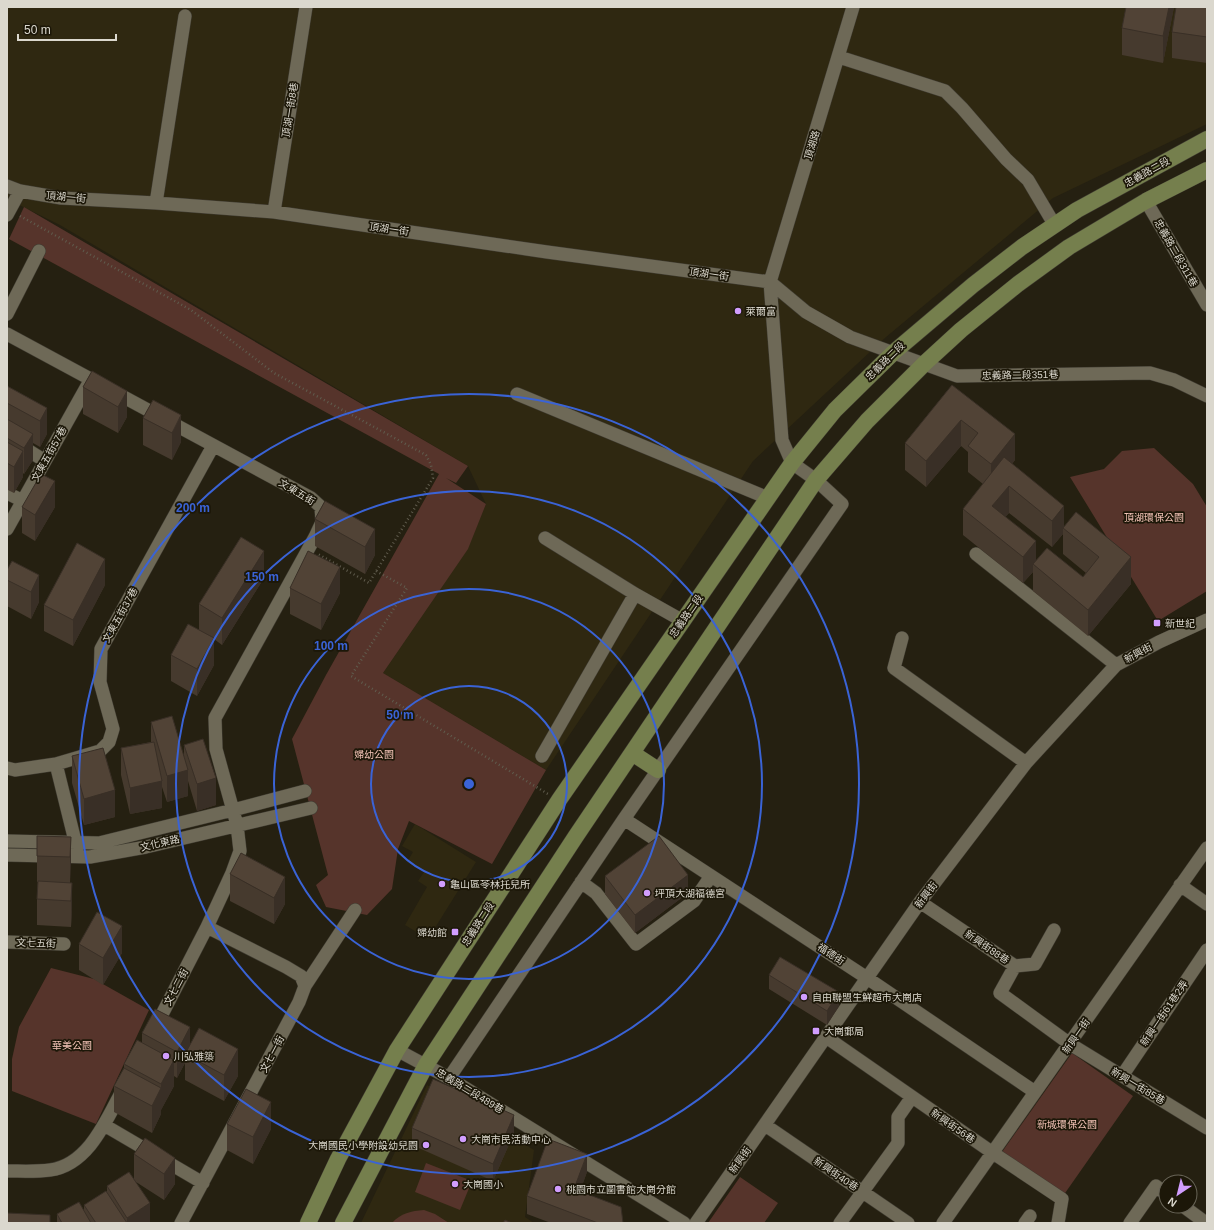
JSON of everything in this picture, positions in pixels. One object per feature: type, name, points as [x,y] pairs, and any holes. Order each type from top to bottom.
[{"type":"main road","name":"忠義路二段","points":[[308,1223],[338,1159],[397,1050],[558,800],[792,463],[835,410],[894,352],[973,285],[1022,247],[1054,224],[1077,210],[1207,139]]},
{"type":"main road","points":[[342,1223],[426,1065],[576,836],[816,480],[867,421],[925,363],[961,330],[1018,284],[1069,247],[1146,200],[1207,170]]},
{"type":"main road","points":[[632,753],[658,770]]},
{"type":"street","name":"頂湖一街8巷","points":[[274,212],[306,7]]},
{"type":"street","name":"頂湖路","points":[[792,463],[782,440],[770,282],[853,7]]},
{"type":"street","points":[[156,203],[185,16]]},
{"type":"street","points":[[839,57],[945,91],[1028,180],[1054,224]]},
{"type":"street","name":"頂湖一街","points":[[7,186],[20,191],[61,198],[156,203],[274,212],[547,252],[770,282]]},
{"type":"street","points":[[8,213],[20,191]]},
{"type":"street","name":"忠義路二段311巷","points":[[1146,200],[1207,304]]},
{"type":"street","points":[[7,314],[39,251]]},
{"type":"street","points":[[770,282],[806,312],[850,337],[894,352]]},
{"type":"street","name":"文東五街","points":[[7,334],[311,498],[321,507],[322,522],[309,549],[214,718],[216,749],[237,825]]},
{"type":"street","name":"忠義路二段351巷","points":[[894,352],[957,376],[1150,373],[1174,380],[1207,396]]},
{"type":"street","name":"文東五街57巷","points":[[7,529],[92,379]]},
{"type":"street","points":[[517,394],[768,498]]},
{"type":"street","points":[[7,437],[45,461]]},
{"type":"street","name":"文東五街37巷","points":[[56,764],[100,751],[109,742],[113,729],[100,682],[101,649],[213,446]]},
{"type":"street","points":[[449,1078],[624,819],[842,504],[816,480],[792,463]]},
{"type":"street","points":[[7,493],[22,501]]},
{"type":"street","points":[[545,538],[635,594],[683,621]]},
{"type":"street","points":[[976,554],[1116,665]]},
{"type":"street","points":[[542,756],[635,594]]},
{"type":"street","name":"新興街","points":[[696,1223],[920,902],[1026,764],[1116,665],[1159,642],[1207,620]]},
{"type":"street","points":[[902,638],[894,668],[1026,764]]},
{"type":"street","points":[[7,768],[15,770],[56,764],[79,857]]},
{"type":"street","name":"文化東路","points":[[7,841],[99,843],[305,791]]},
{"type":"street","name":"文化東路","points":[[7,855],[90,857],[146,847],[311,808]]},
{"type":"street","name":"福德街","points":[[624,819],[867,978],[1035,1092]]},
{"type":"street","name":"文七二街","points":[[148,1040],[207,927],[232,873],[240,851],[237,825]]},
{"type":"street","name":"新興一街","points":[[943,1223],[1207,848]]},
{"type":"street","points":[[581,882],[596,893],[636,944],[694,901],[711,876]]},
{"type":"street","points":[[1180,885],[1207,904]]},
{"type":"street","name":"新興街88巷","points":[[920,902],[1016,966],[1000,993],[1070,1044]]},
{"type":"street","name":"文七一街","points":[[181,1223],[299,1002],[305,986],[355,910]]},
{"type":"street","points":[[207,927],[301,976],[305,986]]},
{"type":"street","points":[[1016,966],[1035,964],[1054,930]]},
{"type":"street","name":"文七五街","points":[[7,942],[64,944]]},
{"type":"street","name":"新興一街61巷2弄","points":[[1122,1076],[1207,950]]},
{"type":"street","name":"新興街56巷","points":[[826,1037],[992,1153],[1062,1199],[1058,1223]]},
{"type":"street","name":"新興一街85巷","points":[[1070,1044],[1207,1128]]},
{"type":"street","name":"忠義路二段489巷","points":[[397,1050],[449,1078],[684,1223]]},
{"type":"street","points":[[7,1171],[51,1170],[72,1163],[91,1144],[104,1125],[126,1083]]},
{"type":"street","points":[[840,1223],[898,1143],[898,1117],[912,1096]]},
{"type":"street","points":[[104,1125],[203,1183]]},
{"type":"street","name":"新興街40巷","points":[[765,1125],[908,1223]]},
{"type":"street","points":[[1130,1223],[1156,1186],[1158,1188]]},
{"type":"street","points":[[1193,1214],[1206,1223]]},
{"type":"path","points":[[8,213],[191,310],[274,373],[426,456],[431,465],[433,478],[369,583],[309,549]]},
{"type":"path","points":[[376,571],[407,588],[351,676],[558,800]]},
{"type":"shaded area","points":[[7,7],[1207,7],[1207,124],[1053,198],[886,337],[753,461],[546,770],[383,673],[468,548],[486,504],[468,466],[60,225],[7,199]]},
{"type":"shaded area","name":"龜山區苓林托兒所","points":[[415,824],[476,862],[428,939],[405,925],[427,887],[418,881],[424,872],[407,862],[413,852],[402,846]]},
{"type":"shaded area","name":"大崗國小","points":[[427,1085],[534,1150],[525,1217],[534,1223],[361,1223]]},
{"type":"green space","name":"婦幼公園","points":[[24,207],[468,466],[456,483],[446,478],[486,504],[468,549],[383,673],[546,770],[492,864],[409,821],[398,849],[392,889],[367,915],[326,907],[316,885],[328,875],[292,739],[326,675],[439,474],[9,239]]},
{"type":"green space","name":"頂湖環保公園","points":[[1154,448],[1193,484],[1207,507],[1207,591],[1158,621],[1070,477],[1104,469],[1122,451]]},
{"type":"green space","name":"華美公園","points":[[51,968],[94,979],[149,1010],[96,1124],[12,1091],[12,1059],[19,1027]]},
{"type":"green space","name":"新城環保公園","points":[[1072,1053],[1133,1096],[1063,1196],[1002,1152]]},
{"type":"green space","points":[[426,1163],[472,1181],[460,1210],[415,1192]]},
{"type":"green space","points":[[740,1177],[778,1203],[764,1223],[708,1223]]},
{"type":"green space","points":[[424,1210],[435,1214],[449,1223],[392,1223],[406,1213]]},
{"type":"building","points":[[1126,7],[1169,7],[1163,36],[1122,28]]},
{"type":"building","points":[[1176,7],[1207,7],[1207,37],[1172,32]]},
{"type":"building","points":[[92,371],[127,391],[118,407],[83,387]]},
{"type":"building","points":[[952,385],[1015,434],[991,464],[968,446],[978,433],[961,420],[926,461],[905,443]]},
{"type":"building","points":[[7,386],[47,408],[40,421],[7,403]]},
{"type":"building","points":[[153,400],[181,415],[172,433],[143,418]]},
{"type":"building","points":[[7,419],[33,434],[24,448],[7,438]]},
{"type":"building","points":[[7,442],[23,451],[14,467],[7,463]]},
{"type":"building","points":[[1004,457],[1064,506],[1052,521],[1009,486],[992,506],[1036,541],[1023,557],[963,509]]},
{"type":"building","points":[[41,474],[55,481],[35,515],[22,507]]},
{"type":"building","points":[[325,501],[375,529],[365,547],[315,519]]},
{"type":"building","points":[[1076,512],[1131,557],[1088,610],[1033,564],[1047,548],[1083,577],[1099,557],[1063,528]]},
{"type":"building","points":[[241,537],[264,551],[222,618],[199,604]]},
{"type":"building","points":[[77,543],[105,559],[73,620],[44,605]]},
{"type":"building","points":[[308,551],[340,567],[321,604],[290,588]]},
{"type":"building","points":[[12,561],[39,575],[31,592],[7,580],[7,570]]},
{"type":"building","points":[[188,624],[214,638],[197,669],[171,655]]},
{"type":"building","points":[[172,716],[188,770],[167,776],[151,722]]},
{"type":"building","points":[[203,739],[216,778],[197,784],[184,745]]},
{"type":"building","points":[[154,742],[162,781],[130,788],[121,748]]},
{"type":"building","points":[[103,748],[115,790],[84,799],[72,756]]},
{"type":"building","points":[[37,836],[71,837],[70,857],[37,856]]},
{"type":"building","points":[[659,836],[688,875],[635,915],[605,876]]},
{"type":"building","points":[[241,853],[285,877],[274,898],[230,874]]},
{"type":"building","points":[[38,881],[72,883],[71,901],[37,899]]},
{"type":"building","points":[[97,912],[122,926],[103,958],[79,944]]},
{"type":"building","points":[[780,957],[839,992],[827,1011],[769,975]]},
{"type":"building","points":[[155,1009],[190,1027],[177,1052],[142,1033]]},
{"type":"building","points":[[199,1028],[238,1049],[224,1075],[185,1054]]},
{"type":"building","points":[[137,1040],[174,1060],[161,1084],[124,1064]]},
{"type":"building","points":[[124,1068],[161,1088],[152,1106],[114,1086]]},
{"type":"building","name":"大崗市民活動中心","points":[[433,1079],[514,1115],[493,1164],[412,1128]]},
{"type":"building","points":[[246,1089],[271,1102],[253,1137],[227,1124]]},
{"type":"building","points":[[145,1138],[175,1158],[164,1174],[134,1154]]},
{"type":"building","points":[[548,1139],[587,1154],[574,1189],[621,1207],[623,1223],[598,1223],[527,1196]]},
{"type":"building","points":[[129,1172],[150,1203],[127,1218],[107,1186]]},
{"type":"building","points":[[106,1191],[127,1223],[96,1223],[84,1205]]},
{"type":"building","points":[[79,1202],[91,1223],[62,1223],[57,1214]]},
{"type":"building","points":[[7,1213],[50,1215],[50,1223],[7,1223]]},
{"type":"building","points":[[505,1220],[512,1223],[503,1223]]},
{"type":"place","name":"萊爾富","points":[[738,311]]},
{"type":"place","name":"新世紀","points":[[1157,623]]},
{"type":"place","name":"龜山區苓林托兒所","points":[[442,884]]},
{"type":"place","name":"坪頂大湖福德宮","points":[[647,893]]},
{"type":"place","name":"婦幼館","points":[[455,932]]},
{"type":"place","name":"自由聯盟生鮮超市大崗店","points":[[804,997]]},
{"type":"place","name":"大崗郵局","points":[[816,1031]]},
{"type":"place","name":"川弘雅築","points":[[166,1056]]},
{"type":"place","name":"大崗市民活動中心","points":[[463,1139]]},
{"type":"place","name":"大崗國民小學附設幼兒園","points":[[426,1145]]},
{"type":"place","name":"大崗國小","points":[[455,1184]]},
{"type":"place","name":"桃園市立圖書館大崗分館","points":[[558,1189]]}]
